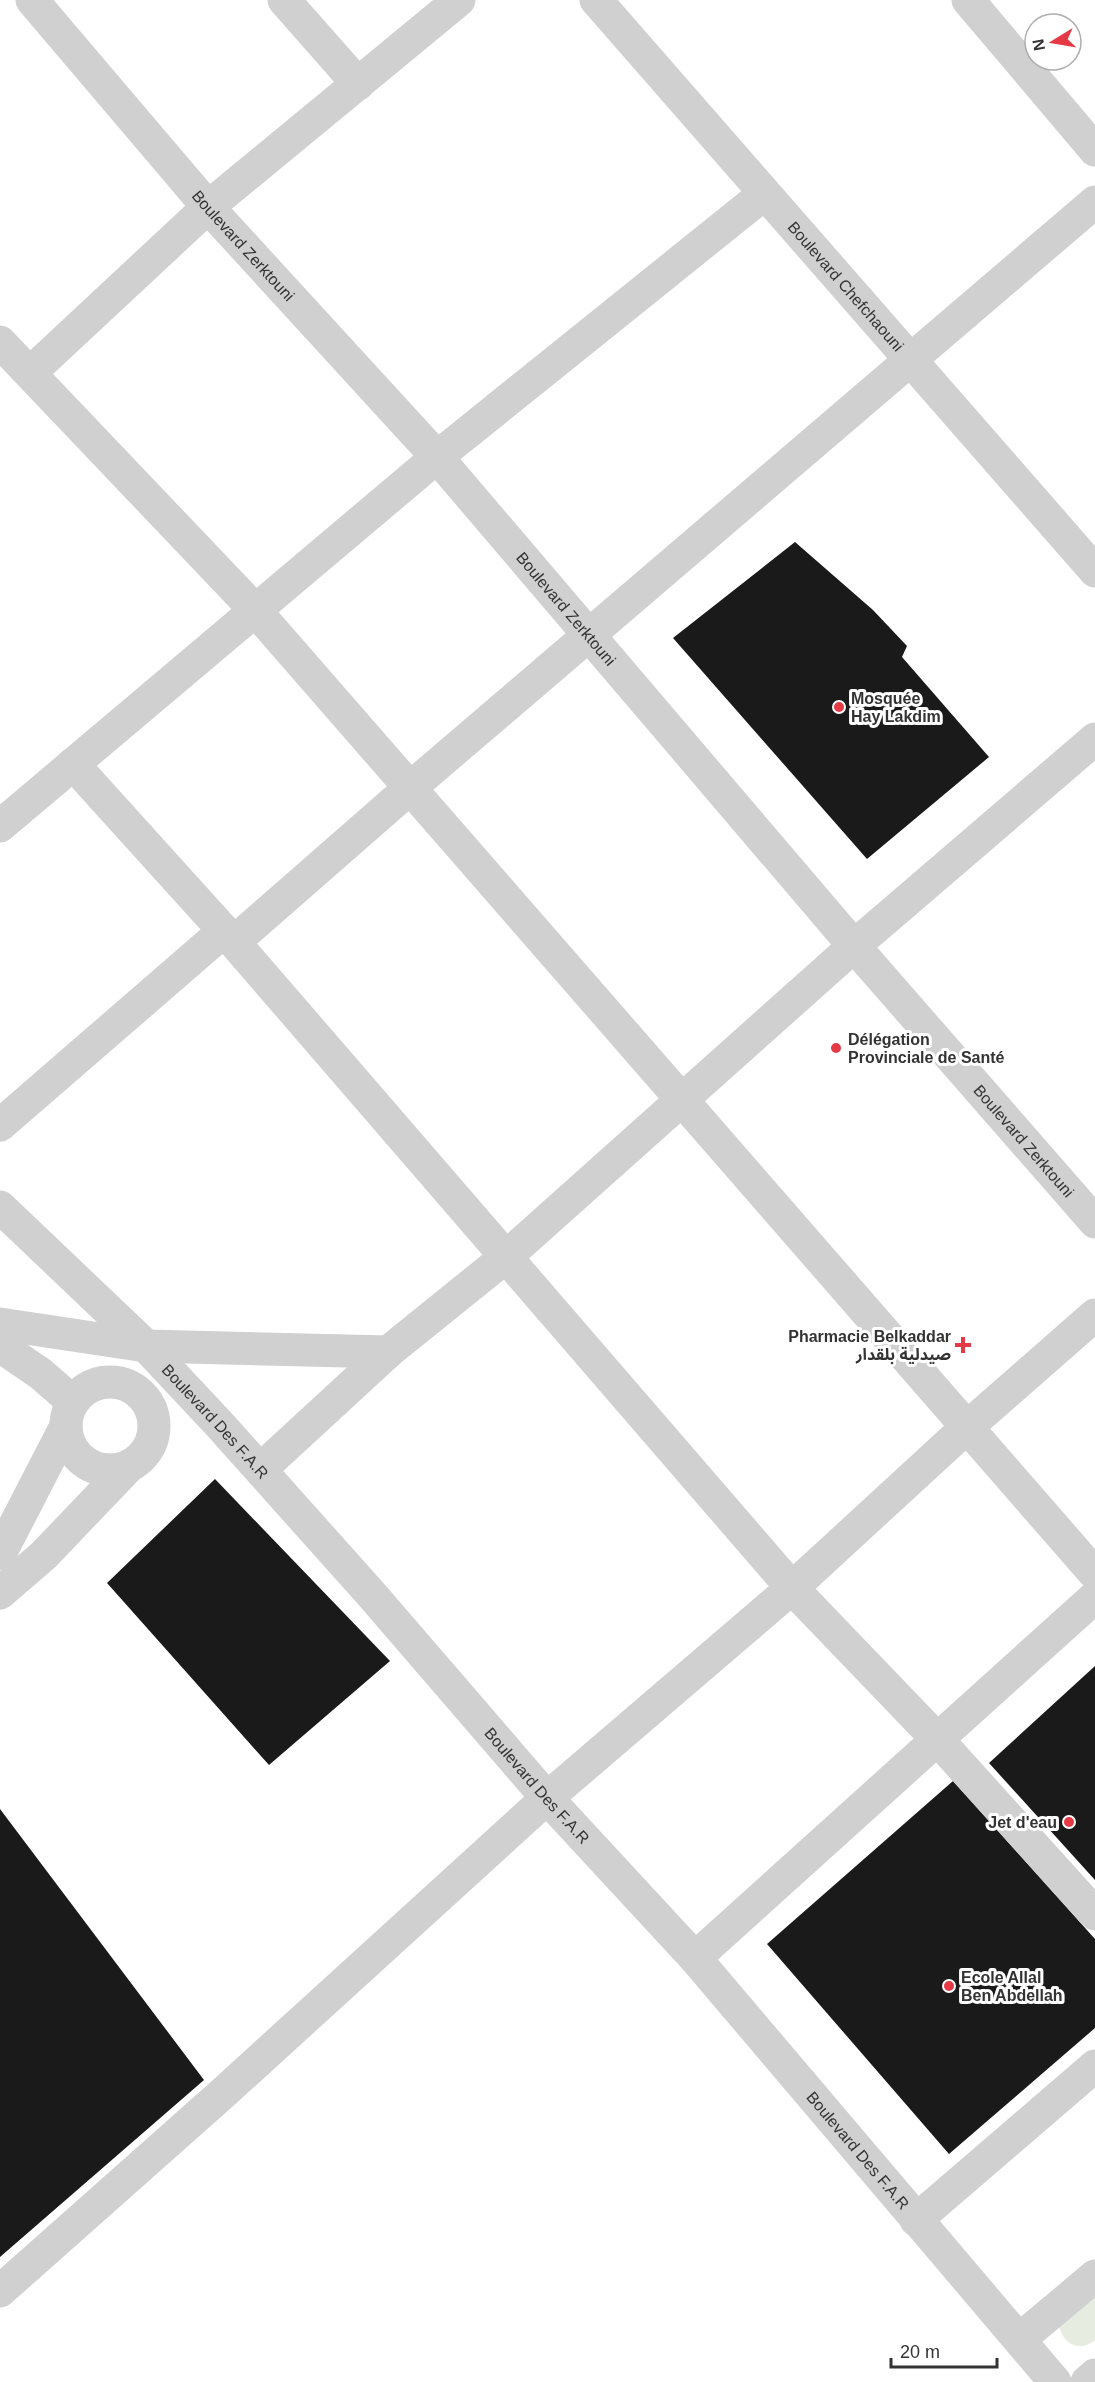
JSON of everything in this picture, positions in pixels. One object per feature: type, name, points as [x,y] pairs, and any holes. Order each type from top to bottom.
[{"type":"street","name":"Boulevard Zerktouni","points":[[32,0],[208,207],[437,457],[854,946],[1095,1222]]},
{"type":"street","points":[[284,0],[358,84]]},
{"type":"street","points":[[30,373],[208,207],[459,0]]},
{"type":"street","name":"Boulevard Chefchaouni","points":[[596,0],[1095,571]]},
{"type":"street","points":[[968,0],[1095,150]]},
{"type":"street","points":[[0,826],[437,457],[764,194]]},
{"type":"street","points":[[0,1125],[410,788],[1095,202]]},
{"type":"street","points":[[0,342],[255,610],[1095,1574]]},
{"type":"street","points":[[261,1469],[388,1352],[507,1256],[680,1099],[854,946],[1095,739]]},
{"type":"street","points":[[73,764],[229,937],[507,1256],[554,1316],[792,1588],[938,1740],[1095,1914]]},
{"type":"street","name":"Boulevard Des F.A.R","points":[[0,1207],[146,1346],[261,1469],[547,1798],[695,1958],[1055,2382]]},
{"type":"street","points":[[0,2292],[231,2086],[547,1798],[792,1588],[966,1428],[1095,1315]]},
{"type":"street","points":[[0,1324],[146,1346],[388,1352]]},
{"type":"street","points":[[0,1346],[41,1374],[70,1414],[69,1443],[80,1458],[95,1467],[112,1470],[129,1466]]},
{"type":"street","points":[[0,1554],[84,1390],[98,1383],[114,1382],[129,1386],[142,1396],[151,1410],[154,1426],[151,1442],[142,1456],[129,1466],[44,1555],[0,1593]]},
{"type":"street","points":[[142,1396],[182,1384]]},
{"type":"street","points":[[695,1958],[1095,1597]]},
{"type":"street","points":[[916,2220],[1095,2066]]},
{"type":"street","points":[[1020,2339],[1095,2276]]},
{"type":"street","points":[[1087,2382],[1095,2375]]},
{"type":"shaded area","points":[[1095,2286],[1095,2340],[1084,2346],[1073,2345],[1064,2338],[1059,2326]]},
{"type":"building","name":"Mosquée Hay Lakdim","points":[[795,542],[873,610],[907,646],[902,657],[989,757],[867,859],[673,638]]},
{"type":"building","points":[[215,1479],[390,1661],[269,1765],[107,1583]]},
{"type":"building","name":"Jet d'eau","points":[[1095,1666],[1095,1880],[989,1763]]},
{"type":"building","name":"Ecole Allal Ben Abdellah","points":[[953,1781],[1095,1939],[1095,2028],[949,2154],[767,1944]]},
{"type":"building","points":[[0,1809],[204,2080],[0,2257]]},
{"type":"place","name":"Mosquée Hay Lakdim","points":[[839,707]]},
{"type":"place","name":"Délégation Provinciale de Santé","points":[[836,1048]]},
{"type":"place","name":"Pharmacie Belkaddar صيدلية بلقدار","points":[[963,1345]]},
{"type":"place","name":"Jet d'eau","points":[[1069,1822]]},
{"type":"place","name":"Ecole Allal Ben Abdellah","points":[[949,1986]]}]
